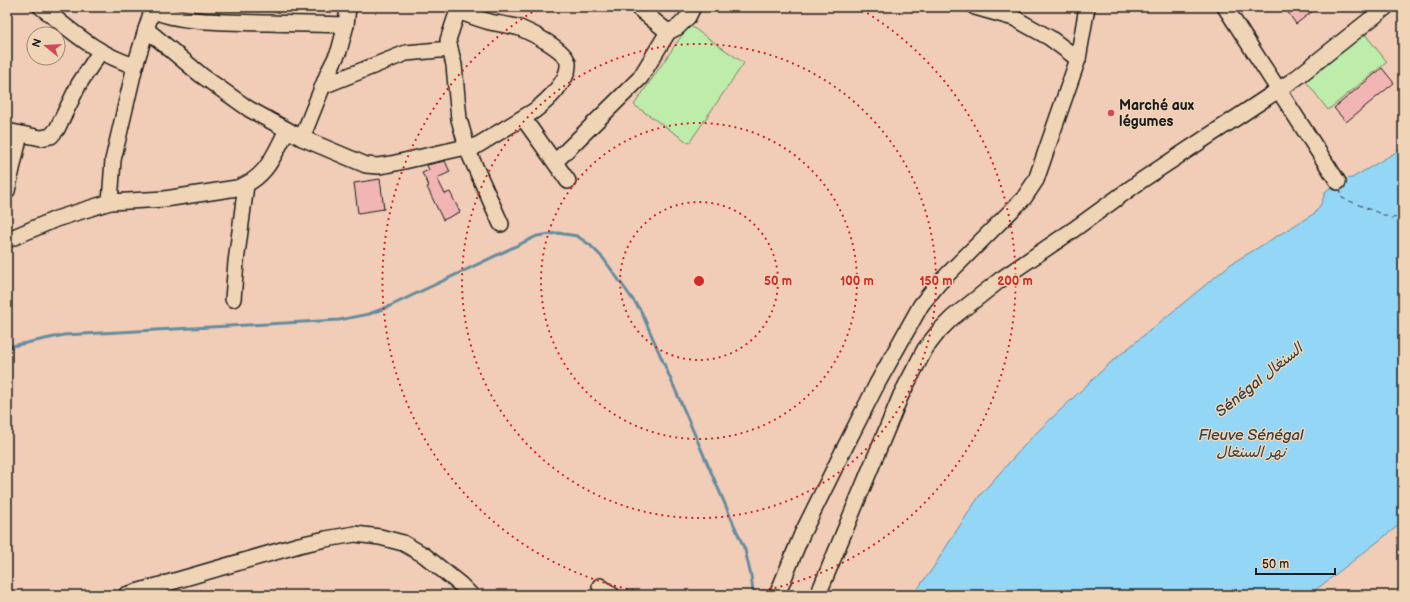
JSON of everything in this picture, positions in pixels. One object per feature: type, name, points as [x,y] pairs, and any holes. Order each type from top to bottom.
[{"type":"street","points":[[41,7],[100,52],[114,59],[135,66]]},
{"type":"street","points":[[302,138],[328,73],[339,51],[346,25],[348,7]]},
{"type":"street","points":[[637,7],[668,32]]},
{"type":"street","points":[[555,162],[640,78],[668,32],[678,27],[688,17],[693,7]]},
{"type":"street","points":[[975,7],[1014,18],[1050,38],[1078,58]]},
{"type":"street","points":[[777,595],[802,534],[844,449],[877,384],[922,305],[938,284],[1024,198],[1036,180],[1078,58],[1087,7]]},
{"type":"street","points":[[1225,7],[1338,182]]},
{"type":"street","points":[[110,202],[113,160],[135,66],[151,8],[172,16],[194,20],[346,25]]},
{"type":"street","points":[[146,29],[201,75],[232,98],[302,138],[372,166],[392,164],[467,149],[523,118],[544,104],[565,77],[568,62],[565,56],[549,43],[519,28],[488,21],[458,9],[449,35],[449,44],[455,74],[459,119],[467,149],[501,224]]},
{"type":"street","points":[[818,595],[901,395],[925,349],[939,331],[952,318],[1000,280],[1142,180],[1295,79],[1380,9]]},
{"type":"street","points":[[323,86],[406,53],[450,49]]},
{"type":"street","points":[[7,191],[14,133],[34,138],[46,138],[55,133],[79,84],[100,52]]},
{"type":"street","points":[[523,118],[568,181]]},
{"type":"street","points":[[7,240],[56,219],[110,202],[165,199],[237,188],[246,185],[258,177],[267,168],[287,130]]},
{"type":"street","points":[[233,299],[236,262],[246,185]]},
{"type":"street","points":[[126,595],[299,545],[355,534],[380,537],[403,543],[424,555],[471,595]]},
{"type":"street","points":[[600,586],[612,595]]},
{"type":"green space","points":[[689,25],[744,63],[689,143],[634,105]]},
{"type":"green space","points":[[1364,33],[1387,62],[1328,110],[1305,80]]},
{"type":"water","name":"Fleuve Sénégal نهر السنغال","points":[[1403,148],[1403,522],[1309,595],[913,595],[933,568],[980,495],[1033,436],[1110,363],[1231,264],[1315,213],[1321,204],[1326,191],[1342,179],[1352,178]]},
{"type":"building","points":[[1292,7],[1318,7],[1296,24],[1287,11]]},
{"type":"building","points":[[1382,68],[1394,83],[1346,122],[1334,108]]},
{"type":"building","points":[[445,161],[450,172],[437,178],[445,194],[450,192],[460,212],[443,220],[422,173],[429,170],[427,165]]},
{"type":"building","points":[[380,179],[384,209],[358,213],[354,183]]},
{"type":"waterway","points":[[7,347],[64,335],[339,320],[369,314],[390,306],[537,236],[558,233],[577,236],[590,245],[603,258],[641,311],[745,550],[753,591],[760,595]]},
{"type":"ferry route","points":[[1340,188],[1342,198],[1391,218],[1403,217]]},
{"type":"place","name":"Marché aux légumes","points":[[1111,113]]},
{"type":"water label","name":"Sénégal السنغال","points":[[1259,380]]}]
